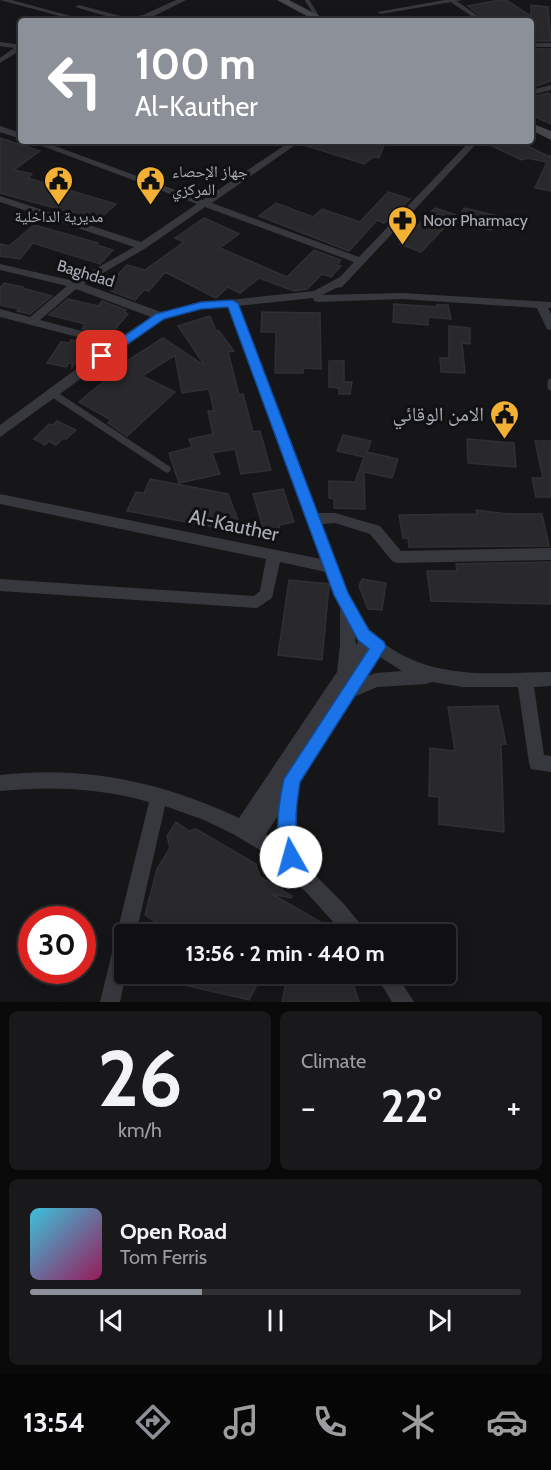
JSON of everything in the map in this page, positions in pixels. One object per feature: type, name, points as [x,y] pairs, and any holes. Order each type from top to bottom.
[{"type":"main road","points":[[269,0],[312,18]]},
{"type":"main road","points":[[282,0],[314,18]]},
{"type":"main road","points":[[534,128],[551,136]]},
{"type":"main road","points":[[534,139],[551,147]]},
{"type":"street","points":[[3,0],[67,16]]},
{"type":"street","points":[[64,18],[89,0]]},
{"type":"street","points":[[139,18],[182,0]]},
{"type":"street","points":[[377,18],[385,0]]},
{"type":"street","points":[[381,12],[456,1]]},
{"type":"street","points":[[79,7],[120,18]]},
{"type":"street","points":[[0,44],[18,47]]},
{"type":"street","points":[[0,61],[18,49]]},
{"type":"street","points":[[534,92],[551,87]]},
{"type":"street","points":[[0,129],[18,135]]},
{"type":"street","points":[[41,144],[361,261]]},
{"type":"street","points":[[31,322],[75,285],[142,246],[293,144]]},
{"type":"street","points":[[318,299],[344,279],[472,144]]},
{"type":"street","points":[[0,199],[142,246]]},
{"type":"street","name":"Baghdad","points":[[2,270],[75,285],[160,316]]},
{"type":"street","points":[[344,279],[345,286],[350,292],[362,296]]},
{"type":"street","points":[[253,301],[262,298],[329,291],[343,298]]},
{"type":"street","points":[[0,432],[118,344],[160,316],[201,306],[362,296],[422,297],[546,305],[551,326]]},
{"type":"street","points":[[232,303],[331,567],[346,602],[373,643],[395,661],[423,674],[437,677],[452,680],[551,679]]},
{"type":"street","points":[[0,313],[118,344]]},
{"type":"street","name":"Al-Kauther","points":[[0,499],[331,567]]},
{"type":"street","points":[[313,519],[335,518],[375,530],[397,557],[551,554]]},
{"type":"street","points":[[0,585],[257,602],[267,594],[274,554]]},
{"type":"street","points":[[247,834],[292,779],[346,684],[348,645],[346,602]]},
{"type":"street","points":[[247,834],[373,643]]},
{"type":"street","points":[[346,684],[437,677]]},
{"type":"street","points":[[525,679],[537,763],[551,764]]},
{"type":"street","points":[[0,783],[68,778],[137,789],[207,812],[267,845],[348,924]]},
{"type":"street","points":[[292,779],[287,823],[293,869]]},
{"type":"street","points":[[128,924],[159,796]]},
{"type":"street","points":[[110,1002],[114,984]]},
{"type":"street","points":[[392,984],[404,1002]]},
{"type":"lane","points":[[307,0],[316,18]]},
{"type":"lane","points":[[456,1],[478,18]]},
{"type":"lane","points":[[534,45],[551,45]]},
{"type":"lane","points":[[52,393],[167,469]]},
{"type":"building","points":[[506,0],[531,16],[531,5],[548,7],[551,41],[534,41],[534,18],[483,18],[468,6]]},
{"type":"building","points":[[534,49],[551,49],[551,81],[534,87]]},
{"type":"building","points":[[548,93],[551,95],[551,124],[534,116],[534,96]]},
{"type":"building","points":[[0,138],[40,151],[14,170],[32,174],[28,178],[116,204],[98,220],[0,193]]},
{"type":"building","points":[[301,144],[385,144],[379,158],[373,157],[364,164]]},
{"type":"building","points":[[487,144],[523,144],[550,157],[551,155],[551,191],[535,188],[547,162],[527,158],[522,160]]},
{"type":"building","points":[[388,192],[410,199],[384,223],[377,220],[349,251],[259,216],[276,203],[313,217],[322,209],[360,222]]},
{"type":"building","points":[[435,208],[456,215],[421,252],[400,244]]},
{"type":"building","points":[[464,208],[498,216],[491,230],[456,222]]},
{"type":"building","points":[[204,218],[239,234],[220,248],[287,277],[314,250],[341,260],[337,265],[341,266],[331,277],[322,274],[307,289],[294,291],[259,278],[240,293],[228,287],[216,298],[165,272],[149,291],[144,290],[135,300],[106,287],[127,265],[145,270],[184,242],[175,238]]},
{"type":"building","points":[[34,225],[98,243],[97,245],[113,250],[100,264],[33,243],[20,259],[0,256],[0,244],[9,246]]},
{"type":"building","points":[[4,283],[52,296],[30,314],[17,311],[19,309],[0,305],[0,288]]},
{"type":"building","points":[[68,299],[98,306],[102,301],[126,310],[124,312],[128,314],[109,336],[82,329],[85,324],[49,315]]},
{"type":"building","points":[[394,304],[437,307],[437,305],[448,305],[451,319],[428,317],[428,325],[393,322]]},
{"type":"building","points":[[262,312],[320,313],[321,369],[303,368],[303,373],[275,373],[276,332],[261,332]]},
{"type":"building","points":[[210,316],[216,331],[219,331],[234,351],[228,352],[239,395],[243,394],[253,432],[260,431],[271,470],[241,474],[235,449],[212,453],[220,474],[179,483],[169,453],[192,447],[189,439],[213,434],[208,411],[214,411],[209,389],[182,393],[175,355],[142,376],[175,392],[127,436],[108,423],[111,420],[79,402],[121,367],[119,366],[163,338],[205,366],[178,326]]},
{"type":"building","points":[[449,326],[470,328],[470,344],[462,343],[465,373],[441,372],[440,358],[449,358]]},
{"type":"building","points":[[77,339],[89,342],[72,368],[72,363],[66,367],[47,363],[61,342],[69,343]]},
{"type":"building","points":[[329,361],[344,361],[344,382],[352,382],[350,394],[339,394],[339,388],[329,387]]},
{"type":"building","points":[[57,421],[76,430],[56,445],[49,441],[45,445],[34,439],[49,424],[53,425]]},
{"type":"building","points":[[343,435],[371,441],[367,452],[398,459],[392,478],[364,472],[365,509],[334,508],[334,499],[329,498],[329,481],[355,482],[364,457],[337,451]]},
{"type":"building","points":[[467,439],[514,443],[516,467],[468,463]]},
{"type":"building","points":[[535,441],[551,441],[551,497],[536,497],[532,478],[543,478]]},
{"type":"building","points":[[150,479],[228,494],[241,528],[235,531],[127,511],[136,492],[144,493]]},
{"type":"building","points":[[283,489],[294,522],[279,525],[280,531],[265,534],[253,494]]},
{"type":"building","points":[[476,510],[508,514],[542,514],[549,546],[409,547],[408,538],[403,538],[399,515],[477,514]]},
{"type":"building","points":[[551,562],[551,604],[431,601],[427,571],[457,571],[456,564]]},
{"type":"building","points":[[362,579],[386,583],[382,610],[368,609],[359,586]]},
{"type":"building","points":[[289,580],[329,584],[322,660],[278,655]]},
{"type":"building","points":[[498,706],[506,744],[501,744],[504,832],[439,824],[439,797],[429,796],[430,748],[455,751],[448,707]]},
{"type":"building","points":[[176,822],[189,831],[196,829],[256,864],[260,877],[292,896],[291,898],[272,894],[324,924],[156,924],[156,922],[145,915],[157,869],[170,848],[167,836]]},
{"type":"building","points":[[180,984],[258,984],[249,1000]]},
{"type":"building","points":[[286,984],[353,984],[359,1002],[282,1002]]},
{"type":"place","name":"مديرية الداخلية","points":[[59,206]]},
{"type":"place","name":"جهاز الإحصاء المركزي","points":[[151,206]]},
{"type":"place","name":"Noor Pharmacy","points":[[402,246]]},
{"type":"place","name":"الامن الوقائي","points":[[505,440]]},
{"type":"route","points":[[102,356],[160,316],[201,306],[232,303],[342,595],[364,635],[378,647],[292,779],[287,823],[291,857]]}]
